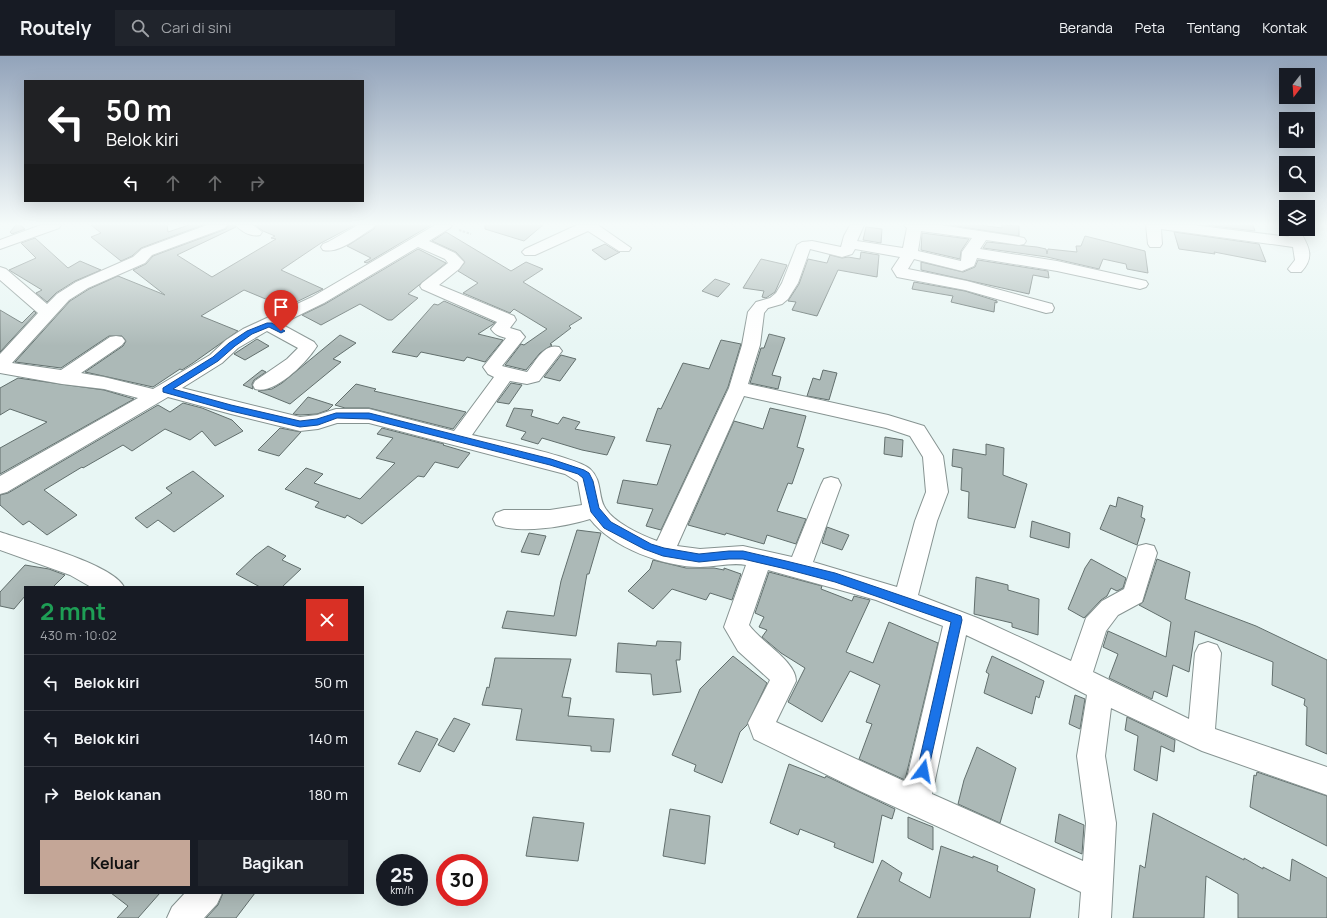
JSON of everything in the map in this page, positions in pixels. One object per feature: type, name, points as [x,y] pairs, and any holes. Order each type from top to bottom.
[{"type":"street","points":[[0,366],[63,297],[82,285],[128,265]]},
{"type":"street","points":[[0,486],[216,359],[232,344],[249,333],[269,325],[318,300],[377,265]]},
{"type":"street","points":[[454,265],[428,286],[508,320],[500,329],[501,331],[516,337],[492,367],[494,370],[505,374],[527,378],[533,377],[553,351]]},
{"type":"street","points":[[663,552],[738,388],[751,346],[756,312],[762,306],[776,301],[782,296],[790,283],[796,265]]},
{"type":"street","points":[[902,265],[900,272],[903,274],[967,286],[1046,308]]},
{"type":"street","points":[[1052,265],[1140,284]]},
{"type":"street","points":[[1296,269],[1299,265]]},
{"type":"street","points":[[0,272],[47,313]]},
{"type":"street","points":[[262,385],[296,360],[304,353],[308,346],[269,325]]},
{"type":"street","points":[[62,378],[116,341]]},
{"type":"street","points":[[0,366],[62,378],[104,383],[160,393],[300,424],[318,422],[336,416],[369,416],[439,433],[458,440],[551,462],[581,472],[588,481],[594,510],[608,525],[629,538],[663,552],[699,558],[729,555],[760,559],[835,578],[905,600],[1005,640],[1201,737],[1327,781]]},
{"type":"street","points":[[458,440],[505,374]]},
{"type":"street","points":[[738,388],[888,422],[917,431],[933,456],[936,472],[937,492],[926,521],[905,600]]},
{"type":"street","points":[[799,568],[830,485]]},
{"type":"street","points":[[504,519],[544,521],[572,517],[594,510]]},
{"type":"street","points":[[0,541],[78,568],[110,586]]},
{"type":"street","points":[[1094,918],[1101,823],[1091,756],[1090,683],[1094,626],[1110,608],[1134,595],[1146,553]]},
{"type":"street","points":[[760,559],[736,627],[747,643],[783,675],[783,681],[761,722],[764,730],[870,781],[1097,883]]},
{"type":"street","points":[[916,801],[957,620]]},
{"type":"street","points":[[1201,737],[1208,653]]},
{"type":"street","points":[[183,918],[205,894]]},
{"type":"building","points":[[20,265],[65,265],[68,268],[73,265],[90,265],[101,270],[75,281],[56,293],[47,302],[36,293],[42,290],[9,270]]},
{"type":"building","points":[[143,265],[193,265],[212,277],[232,265],[288,265],[281,270],[323,289],[286,307],[270,299],[268,300],[244,290],[201,316],[238,331],[193,363],[182,370],[180,369],[153,387],[85,372],[123,346],[126,341],[122,336],[109,336],[61,368],[15,362],[70,301],[89,289],[118,276],[165,295],[133,270]]},
{"type":"building","points":[[391,265],[443,265],[408,294],[418,298],[392,320],[388,320],[360,304],[321,325],[302,315],[325,304]]},
{"type":"building","points":[[462,265],[501,265],[511,271],[521,265],[534,265],[543,269],[523,282],[582,318],[569,326],[571,328],[550,344],[552,345],[540,353],[526,370],[505,365],[521,344],[524,345],[547,329],[514,309],[510,313],[463,293],[478,283],[458,271]]},
{"type":"building","points":[[757,265],[787,265],[775,292],[766,298],[762,297],[764,291],[743,288]]},
{"type":"building","points":[[806,265],[878,265],[877,277],[838,270],[817,316],[792,310],[796,302],[788,301],[799,284]]},
{"type":"building","points":[[921,265],[935,265],[963,272],[975,267],[976,265],[1011,265],[1048,271],[1049,278],[1033,275],[1029,294],[921,270]]},
{"type":"building","points":[[1083,265],[1101,265],[1099,269]]},
{"type":"building","points":[[1126,265],[1147,265],[1148,273],[1127,269]]},
{"type":"building","points":[[715,279],[730,284],[718,297],[702,291]]},
{"type":"building","points":[[914,282],[965,291],[997,301],[997,303],[995,302],[994,312],[951,302],[953,296],[912,289]]},
{"type":"building","points":[[444,301],[495,323],[478,334],[503,340],[485,362],[467,357],[464,361],[421,352],[417,357],[392,352],[434,304],[438,305]]},
{"type":"building","points":[[0,310],[22,323],[34,311],[36,313],[0,352]]},
{"type":"building","points":[[769,334],[785,338],[772,375],[781,377],[778,389],[750,383],[761,348],[764,348]]},
{"type":"building","points":[[340,335],[356,343],[333,359],[341,362],[290,404],[258,391],[272,389],[282,383]]},
{"type":"building","points":[[257,339],[269,346],[245,360],[234,354]]},
{"type":"building","points":[[721,340],[741,344],[728,387],[661,530],[646,526],[653,509],[617,503],[623,480],[657,485],[671,445],[646,441],[658,408],[661,409],[683,363],[709,369]]},
{"type":"building","points":[[561,355],[576,359],[560,381],[544,377]]},
{"type":"building","points":[[262,370],[266,372],[254,380],[252,384],[253,389],[243,385]]},
{"type":"building","points":[[823,370],[837,373],[829,400],[807,396],[813,378],[820,380]]},
{"type":"building","points":[[18,378],[104,390],[134,399],[0,474],[0,448],[47,422],[10,409],[0,415],[0,388]]},
{"type":"building","points":[[511,383],[522,385],[509,404],[497,402]]},
{"type":"building","points":[[356,384],[376,389],[374,391],[466,412],[453,429],[369,408],[345,408],[335,405]]},
{"type":"building","points":[[308,397],[333,405],[328,410],[317,414],[293,414]]},
{"type":"building","points":[[183,403],[202,408],[232,420],[243,431],[215,446],[202,431],[190,440],[165,429],[132,451],[123,445],[44,490],[77,515],[47,535],[29,521],[23,525],[0,505],[0,495],[8,493],[158,405],[170,412]]},
{"type":"building","points":[[514,408],[533,410],[531,416],[558,424],[563,417],[580,422],[575,429],[615,437],[607,455],[582,450],[542,438],[538,444],[521,439],[526,432],[506,426]]},
{"type":"building","points":[[770,408],[806,416],[797,447],[804,449],[792,484],[788,483],[777,511],[806,519],[796,544],[767,535],[764,544],[726,533],[725,535],[688,525],[734,421],[763,429]]},
{"type":"building","points":[[280,428],[301,432],[279,456],[258,450]]},
{"type":"building","points":[[382,428],[444,444],[443,445],[470,453],[458,468],[435,462],[424,477],[418,476],[362,524],[347,515],[345,518],[315,507],[319,502],[285,489],[306,468],[323,474],[314,483],[360,499],[395,463],[376,458],[393,438],[377,434]]},
{"type":"building","points":[[885,437],[903,440],[902,457],[884,454]]},
{"type":"building","points":[[986,444],[1004,448],[1003,475],[1027,484],[1015,528],[968,518],[969,492],[961,490],[962,468],[952,466],[953,449],[986,455]]},
{"type":"building","points":[[193,471],[224,496],[174,532],[158,520],[147,528],[135,518],[172,493],[166,488]]},
{"type":"building","points":[[1118,497],[1143,506],[1141,517],[1145,519],[1137,545],[1100,529],[1110,505],[1116,507]]},
{"type":"building","points":[[1032,521],[1070,533],[1069,548],[1030,537]]},
{"type":"building","points":[[827,527],[849,535],[842,550],[822,543]]},
{"type":"building","points":[[577,530],[601,533],[589,574],[587,574],[576,636],[502,628],[507,611],[554,616],[561,581]]},
{"type":"building","points":[[529,533],[546,536],[539,555],[521,552]]},
{"type":"building","points":[[268,546],[286,556],[282,560],[301,569],[283,586],[258,586],[236,574]]},
{"type":"building","points":[[1091,559],[1126,578],[1123,588],[1117,591],[1111,588],[1107,596],[1101,600],[1084,618],[1068,609],[1085,568]]},
{"type":"building","points":[[1157,559],[1190,572],[1185,599],[1256,626],[1327,660],[1327,754],[1306,745],[1307,707],[1304,705],[1305,699],[1272,685],[1273,662],[1195,631],[1189,672],[1173,665],[1167,697],[1154,691],[1152,699],[1109,678],[1118,654],[1103,647],[1108,631],[1166,657],[1171,622],[1139,605],[1143,602]]},
{"type":"building","points":[[653,560],[686,568],[714,568],[724,570],[724,568],[741,574],[732,600],[710,593],[706,600],[672,589],[653,609],[628,591],[650,569]]},
{"type":"building","points":[[25,565],[49,569],[65,575],[54,586],[24,586],[24,597],[14,609],[0,606],[0,592]]},
{"type":"building","points":[[769,572],[822,586],[821,589],[852,601],[854,596],[870,600],[846,652],[873,663],[889,622],[938,643],[905,780],[859,759],[872,724],[866,722],[880,685],[850,671],[822,722],[788,702],[805,668],[781,653],[762,637],[767,630],[759,627],[764,617],[755,613]]},
{"type":"building","points":[[976,577],[1008,585],[1008,590],[1039,599],[1038,635],[1012,627],[1012,623],[974,614]]},
{"type":"building","points":[[657,641],[681,642],[680,660],[676,660],[681,692],[653,695],[651,674],[616,672],[618,643],[656,646]]},
{"type":"building","points":[[733,656],[767,683],[747,725],[740,732],[722,783],[694,771],[696,765],[672,755],[700,689]]},
{"type":"building","points":[[992,656],[1044,681],[1039,698],[1036,696],[1032,714],[984,693],[989,674],[986,672]]},
{"type":"building","points":[[495,658],[571,659],[562,697],[571,698],[568,716],[614,719],[610,752],[591,751],[591,746],[516,740],[522,709],[482,705],[487,687],[489,688]]},
{"type":"building","points":[[1075,695],[1085,699],[1080,729],[1069,724]]},
{"type":"building","points":[[1127,717],[1175,740],[1174,752],[1161,746],[1157,781],[1134,770],[1138,736],[1125,730]]},
{"type":"building","points":[[454,718],[470,724],[454,752],[438,745]]},
{"type":"building","points":[[416,731],[438,739],[420,772],[398,764]]},
{"type":"building","points":[[977,747],[1016,768],[1000,823],[958,804],[964,780]]},
{"type":"building","points":[[789,764],[825,778],[826,776],[895,809],[892,819],[882,815],[873,863],[834,847],[835,843],[800,829],[798,835],[770,823]]},
{"type":"building","points":[[1257,772],[1327,796],[1327,846],[1250,807],[1254,775],[1256,776]]},
{"type":"building","points":[[670,809],[710,816],[705,864],[663,856]]},
{"type":"building","points":[[1153,813],[1244,860],[1244,858],[1263,869],[1263,867],[1290,881],[1292,859],[1327,878],[1327,918],[1238,918],[1238,894],[1206,876],[1204,918],[1133,918],[1140,865],[1145,868]]},
{"type":"building","points":[[1059,814],[1084,825],[1082,854],[1055,842]]},
{"type":"building","points":[[533,817],[584,823],[578,861],[526,856]]},
{"type":"building","points":[[908,817],[933,827],[933,850],[908,838]]},
{"type":"building","points":[[941,846],[998,866],[997,871],[1035,889],[1030,918],[857,918],[882,860],[902,873],[899,881],[930,898]]},
{"type":"building","points":[[112,894],[159,894],[138,918],[117,918],[128,906]]},
{"type":"building","points":[[223,894],[254,894],[236,918],[206,918],[218,905]]},
{"type":"route","points":[[281,331],[269,325],[249,333],[232,344],[216,359],[166,390],[231,408],[300,424],[318,422],[336,416],[350,414],[369,416],[439,433],[458,440],[501,451],[551,462],[581,472],[586,476],[594,510],[608,525],[629,538],[663,552],[699,558],[743,555],[835,578],[905,600],[957,620],[923,771]]}]
